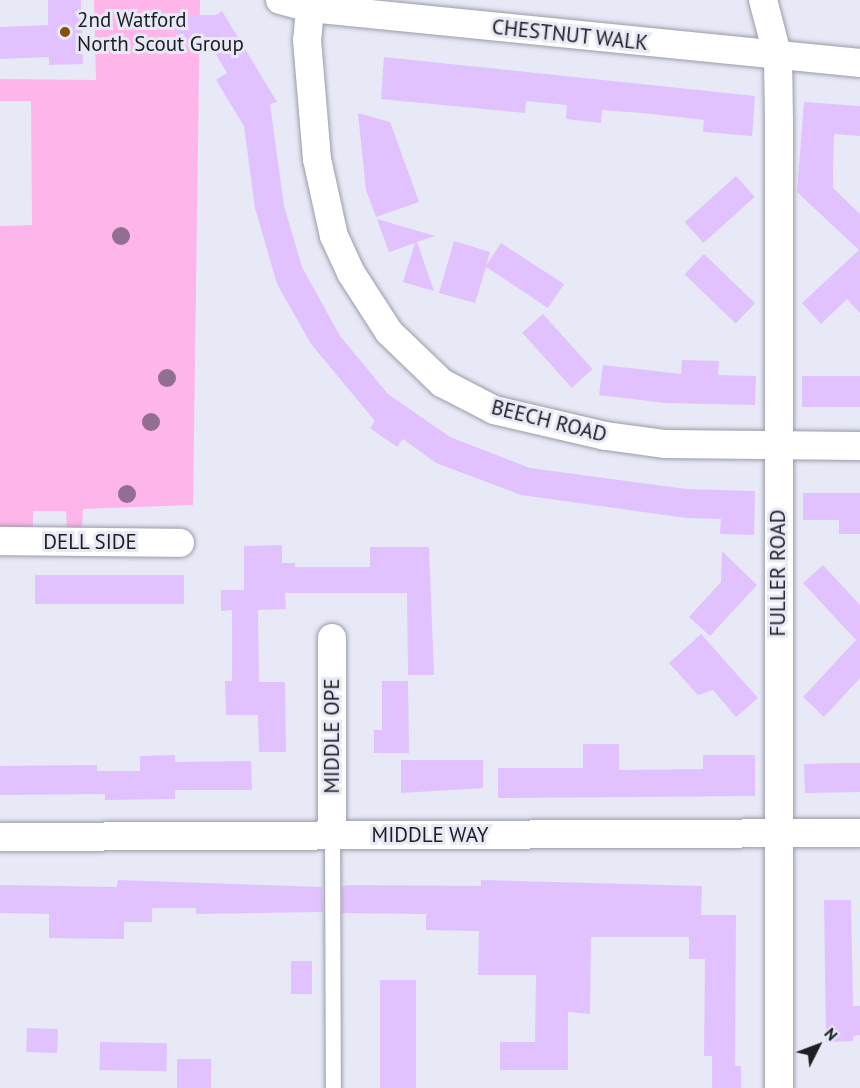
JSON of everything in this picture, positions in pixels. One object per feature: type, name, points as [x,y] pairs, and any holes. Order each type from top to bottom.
[{"type":"street","name":"CHESTNUT WALK","points":[[280,0],[310,8],[778,57],[860,63]]},
{"type":"street","name":"FULLER ROAD","points":[[764,0],[778,57],[779,1088]]},
{"type":"street","name":"BEECH ROAD","points":[[310,8],[307,40],[317,159],[334,236],[367,302],[412,358],[467,398],[528,420],[665,444],[860,446]]},
{"type":"street","name":"DELL SIDE","points":[[0,542],[180,543]]},
{"type":"street","name":"MIDDLE OPE","points":[[332,638],[332,834]]},
{"type":"street","name":"MIDDLE WAY","points":[[0,837],[860,833]]},
{"type":"lane","points":[[332,834],[333,1088]]},
{"type":"shaded area","points":[[94,0],[200,0],[193,505],[83,509],[82,531],[67,530],[66,511],[33,511],[33,529],[0,530],[0,226],[32,225],[31,101],[0,101],[0,79],[96,80]]},
{"type":"building","points":[[48,0],[81,0],[83,64],[49,65],[49,57],[0,59],[0,27],[48,25]]},
{"type":"building","points":[[222,11],[277,102],[270,104],[284,206],[302,267],[340,336],[388,394],[450,437],[530,468],[686,489],[755,491],[754,535],[720,534],[721,519],[687,518],[521,495],[436,463],[403,439],[397,447],[370,428],[375,421],[311,344],[277,284],[255,208],[244,126],[216,80],[227,73],[207,39],[175,39],[175,15],[216,15]]},
{"type":"building","points":[[384,57],[755,96],[752,136],[703,132],[704,120],[643,113],[602,110],[601,123],[566,119],[567,105],[526,101],[525,113],[381,99]]},
{"type":"building","points":[[804,102],[860,106],[860,136],[834,134],[833,188],[860,214],[860,313],[847,299],[821,324],[802,303],[859,250],[797,192]]},
{"type":"building","points":[[358,113],[390,122],[419,202],[376,217],[366,190]]},
{"type":"building","points":[[736,176],[755,197],[703,243],[685,222]]},
{"type":"building","points":[[377,219],[435,236],[417,242],[434,291],[403,282],[415,243],[389,252]]},
{"type":"building","points":[[454,241],[490,252],[486,266],[501,243],[564,284],[548,308],[486,267],[475,303],[439,293]]},
{"type":"building","points":[[704,254],[755,303],[736,323],[685,274]]},
{"type":"building","points":[[543,314],[593,369],[572,388],[522,333]]},
{"type":"building","points":[[682,360],[719,361],[718,375],[756,376],[755,405],[665,403],[599,395],[603,365],[681,374]]},
{"type":"building","points":[[802,376],[860,376],[860,407],[802,407]]},
{"type":"building","points":[[803,493],[860,493],[860,534],[839,534],[839,520],[803,520]]},
{"type":"building","points":[[282,545],[282,563],[295,563],[295,567],[370,567],[370,547],[429,547],[434,675],[408,675],[407,593],[285,593],[286,609],[258,610],[259,682],[285,682],[286,752],[259,752],[258,715],[226,715],[225,681],[232,681],[232,610],[221,611],[221,590],[244,590],[244,546]]},
{"type":"building","points":[[722,551],[757,585],[710,636],[689,617],[721,582]]},
{"type":"building","points":[[823,565],[860,605],[860,678],[824,717],[803,697],[856,640],[803,583]]},
{"type":"building","points":[[35,575],[184,575],[184,604],[35,604]]},
{"type":"building","points":[[701,634],[758,698],[736,717],[713,690],[698,695],[669,663]]},
{"type":"building","points":[[382,681],[408,681],[409,753],[374,753],[374,730],[382,730]]},
{"type":"building","points":[[583,744],[619,744],[619,770],[703,769],[703,755],[755,755],[755,796],[498,798],[498,768],[583,768]]},
{"type":"building","points":[[175,755],[175,762],[251,761],[252,790],[175,790],[175,799],[105,800],[105,794],[0,795],[0,766],[97,765],[97,771],[140,771],[140,756]]},
{"type":"building","points":[[401,760],[483,760],[483,788],[401,793]]},
{"type":"building","points":[[860,763],[860,792],[805,793],[804,764]]},
{"type":"building","points":[[118,880],[322,887],[323,912],[196,914],[196,908],[152,908],[152,922],[124,922],[124,939],[49,938],[49,914],[0,913],[0,885],[117,887]]},
{"type":"building","points":[[481,880],[702,886],[701,915],[736,915],[735,1066],[741,1066],[741,1088],[712,1088],[712,1056],[704,1056],[705,959],[689,959],[689,937],[591,937],[590,1014],[568,1012],[568,1070],[500,1070],[500,1042],[535,1042],[536,975],[478,975],[479,931],[426,930],[426,914],[342,913],[342,887],[347,885],[481,886]]},
{"type":"building","points":[[824,900],[851,900],[853,1006],[860,1006],[860,1035],[853,1036],[853,1041],[826,1042]]},
{"type":"building","points":[[291,961],[312,961],[312,994],[291,994]]},
{"type":"building","points":[[380,980],[416,980],[416,1088],[380,1088]]},
{"type":"building","points":[[27,1028],[58,1029],[57,1053],[26,1052]]},
{"type":"building","points":[[100,1042],[167,1043],[167,1071],[100,1070]]},
{"type":"building","points":[[177,1059],[211,1059],[211,1088],[177,1088]]},
{"type":"place","name":"2nd Watford North Scout Group","points":[[65,32]]}]
